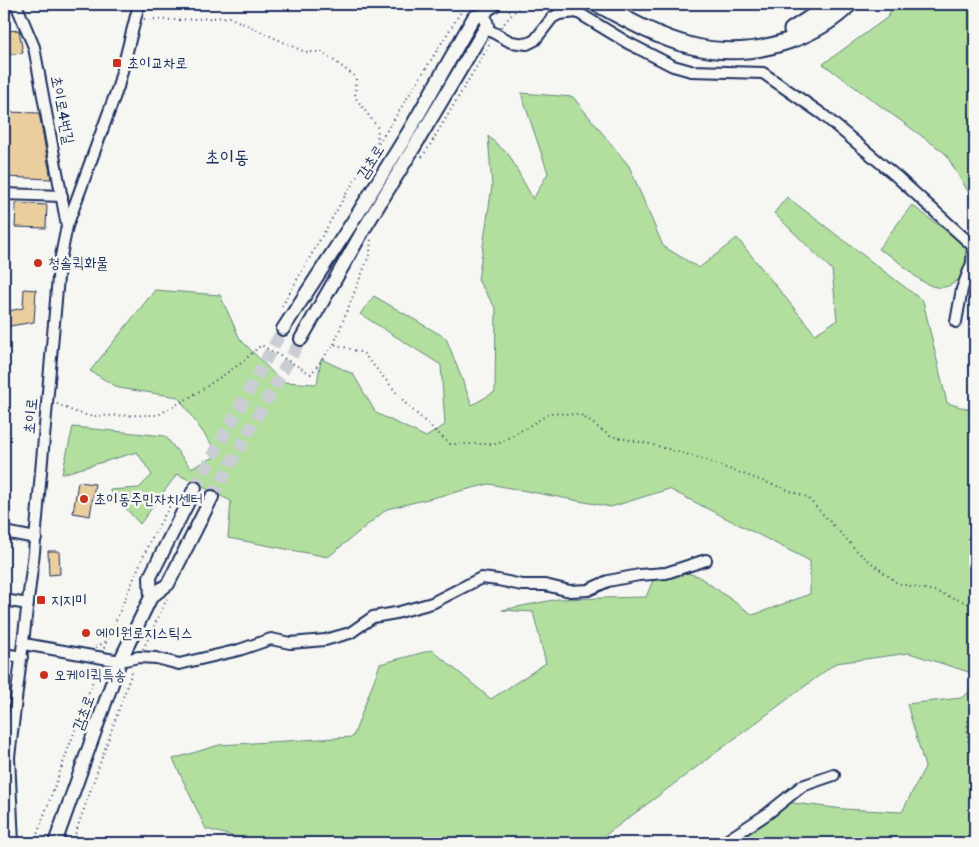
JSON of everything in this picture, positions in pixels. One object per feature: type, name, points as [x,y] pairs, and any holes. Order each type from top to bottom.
[{"type":"highway","points":[[598,4],[668,40],[698,48],[745,51],[775,46],[799,37],[821,27],[849,4]]},
{"type":"highway","points":[[612,4],[672,35],[710,44],[729,45],[755,42],[789,32],[808,22],[832,4]]},
{"type":"main road","name":"감초로","points":[[301,338],[368,231],[419,139],[491,31],[487,25],[490,6]]},
{"type":"main road","name":"감초로","points":[[283,329],[357,215],[419,139],[474,17],[490,6]]},
{"type":"main road","name":"감초로","points":[[151,597],[150,576],[195,488]]},
{"type":"main road","name":"감초로","points":[[55,843],[120,661],[151,597],[168,584],[212,497]]},
{"type":"street","name":"초이로4번길","points":[[16,4],[34,47],[67,226]]},
{"type":"street","name":"초이로","points":[[13,843],[7,801],[9,757],[36,538],[59,266],[67,226],[115,96],[139,4]]},
{"type":"street","points":[[491,31],[511,42],[528,44],[535,40],[552,18],[559,14],[577,12],[615,36],[673,66],[691,71],[763,73],[822,114],[896,176],[973,246],[972,263],[962,289],[956,322]]},
{"type":"street","points":[[4,194],[62,196]]},
{"type":"street","points":[[4,532],[36,538]]},
{"type":"street","points":[[24,644],[120,661],[138,657],[156,658],[179,664],[239,650],[270,639],[290,643],[325,640],[350,633],[373,617],[432,603],[481,578],[522,585],[544,585],[570,591],[639,575],[666,573],[706,560]]},
{"type":"street","points":[[4,600],[28,604]]},
{"type":"street","points":[[4,654],[22,657]]},
{"type":"street","points":[[723,843],[767,814],[802,786],[834,775]]},
{"type":"path","points":[[282,306],[346,194],[466,4]]},
{"type":"path","points":[[419,139],[491,31],[520,4]]},
{"type":"path","points":[[134,18],[177,20],[229,16],[305,52],[322,52],[356,77],[355,97],[378,128],[376,166]]},
{"type":"path","points":[[47,405],[56,404],[74,412],[90,416],[158,415],[192,396],[240,364],[261,344],[311,374],[334,344],[370,253],[368,231]]},
{"type":"path","points":[[334,344],[362,353],[407,406],[450,444],[498,444],[551,413],[582,415],[610,436],[694,456],[807,497],[859,553],[897,583],[938,592],[975,606]]},
{"type":"path","points":[[72,843],[131,674],[167,599]]},
{"type":"path","points":[[975,702],[967,721],[971,753],[975,760]]},
{"type":"green space","points":[[893,4],[975,4],[975,203],[945,153],[823,64],[888,17]]},
{"type":"green space","points":[[521,93],[573,97],[629,166],[663,246],[699,268],[737,238],[815,334],[837,320],[832,270],[774,213],[787,197],[923,301],[947,403],[975,411],[975,674],[909,653],[836,663],[595,843],[258,843],[206,829],[173,759],[219,745],[353,737],[380,664],[432,650],[491,699],[546,663],[533,612],[502,610],[558,599],[646,597],[659,566],[698,576],[753,615],[810,594],[810,561],[669,489],[611,507],[489,484],[387,509],[328,557],[228,538],[231,501],[177,474],[140,524],[109,490],[139,488],[152,475],[137,452],[62,474],[73,427],[165,436],[191,468],[219,455],[178,397],[119,388],[90,371],[155,290],[220,295],[240,339],[282,382],[317,384],[321,359],[353,374],[376,413],[426,437],[445,425],[441,365],[360,314],[374,296],[446,338],[472,405],[495,392],[496,309],[478,280],[492,186],[488,136],[509,155],[533,199],[548,173]]},
{"type":"green space","points":[[912,205],[967,247],[968,256],[965,269],[961,277],[949,286],[932,286],[924,282],[878,249]]},
{"type":"green space","points":[[975,688],[975,843],[728,843],[785,802],[844,809],[902,812],[925,767],[907,704],[961,698]]},
{"type":"building","points":[[19,30],[23,53],[4,55],[4,43],[8,42],[7,31]]},
{"type":"building","points":[[4,112],[39,113],[51,179],[4,177]]},
{"type":"building","points":[[16,203],[47,205],[46,228],[15,227]]},
{"type":"building","points":[[24,289],[36,290],[34,322],[4,327],[4,312],[23,308]]},
{"type":"building","name":"초이동주민자치센터","points":[[78,482],[95,484],[90,516],[73,513]]},
{"type":"building","points":[[48,551],[59,551],[60,574],[49,575]]},
{"type":"tunnel","points":[[195,488],[283,329]]},
{"type":"tunnel","points":[[212,497],[301,339]]},
{"type":"place","name":"초이교차로","points":[[117,63]]},
{"type":"place","name":"청솔퀵화물","points":[[38,263]]},
{"type":"place","name":"초이동주민자치센터","points":[[84,499]]},
{"type":"place","name":"지지미","points":[[41,600]]},
{"type":"place","name":"에이원로지스틱스","points":[[86,633]]},
{"type":"place","name":"오케이퀵특송","points":[[44,675]]},
{"type":"district","name":"초이동","points":[[227,157]]}]
